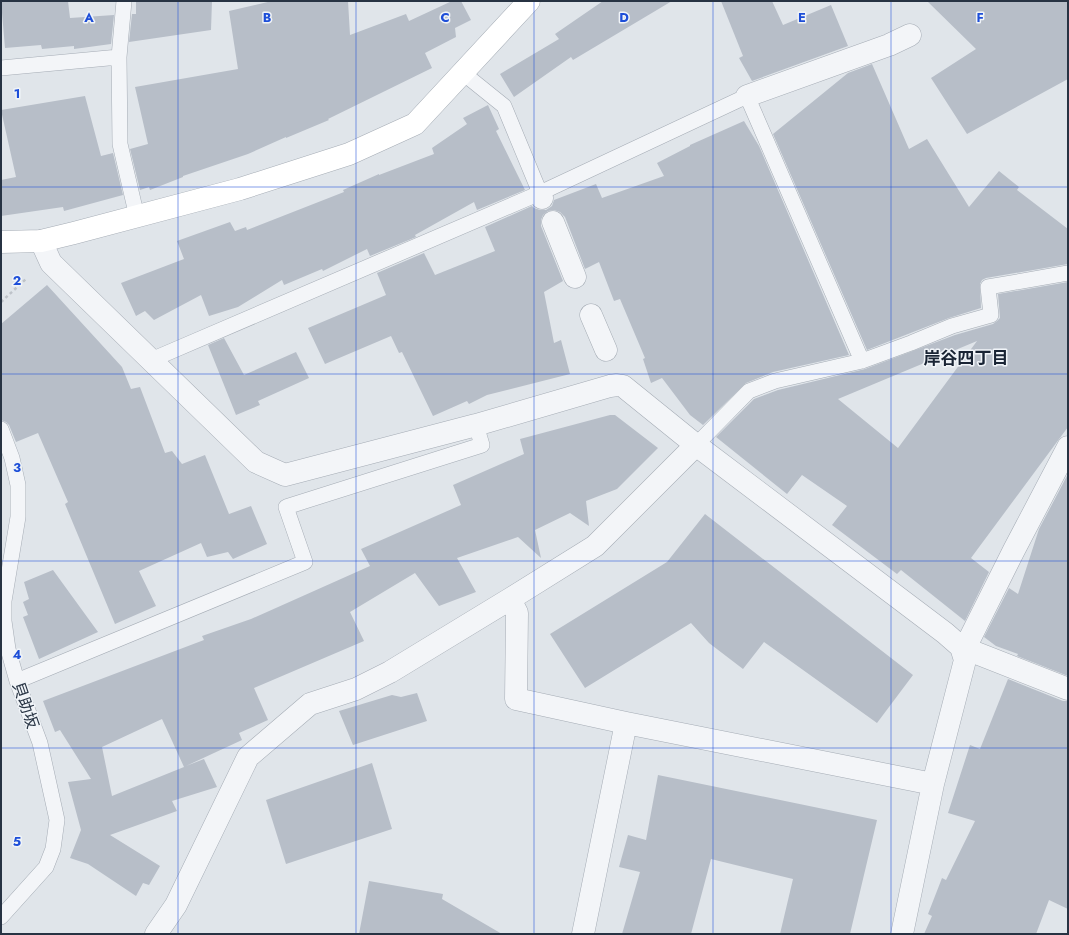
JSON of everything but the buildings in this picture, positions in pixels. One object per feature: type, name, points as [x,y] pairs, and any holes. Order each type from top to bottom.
[{"type":"street","points":[[1,242],[41,241],[240,189],[349,154],[415,124],[530,1]]},
{"type":"street","points":[[747,96],[889,45],[910,35]]},
{"type":"street","points":[[552,222],[576,277]]},
{"type":"street","points":[[41,241],[51,263],[256,462],[285,475],[476,425],[616,380],[696,445],[945,633],[961,647],[1068,689]]},
{"type":"street","points":[[590,315],[606,350]]},
{"type":"street","points":[[156,934],[176,906],[248,757],[310,704],[356,690],[390,672],[595,546],[696,445]]},
{"type":"street","points":[[961,647],[970,638],[1068,447]]},
{"type":"street","points":[[510,599],[517,613],[516,699],[626,723],[933,784]]},
{"type":"street","points":[[902,934],[933,784],[965,660],[961,647]]},
{"type":"street","points":[[583,934],[626,723]]},
{"type":"lane","points":[[124,1],[119,57],[120,144],[137,217]]},
{"type":"lane","points":[[1,68],[119,57]]},
{"type":"lane","points":[[463,73],[504,106],[541,195]]},
{"type":"lane","points":[[151,360],[541,195],[747,96],[862,361]]},
{"type":"lane","points":[[696,445],[750,391],[775,381],[862,361],[952,326],[992,315],[988,287],[1068,273]]},
{"type":"lane","points":[[17,682],[306,562],[286,507],[482,445],[476,425]]},
{"type":"lane","name":"貝助坂","points":[[1,429],[12,458],[18,485],[18,517],[4,601],[4,621],[8,649],[17,682],[40,744],[57,820],[53,849],[46,867],[1,917]]},
{"type":"path","points":[[1,302],[31,274]]},
{"type":"district","name":"岸谷四丁目","points":[[966,358]]}]
